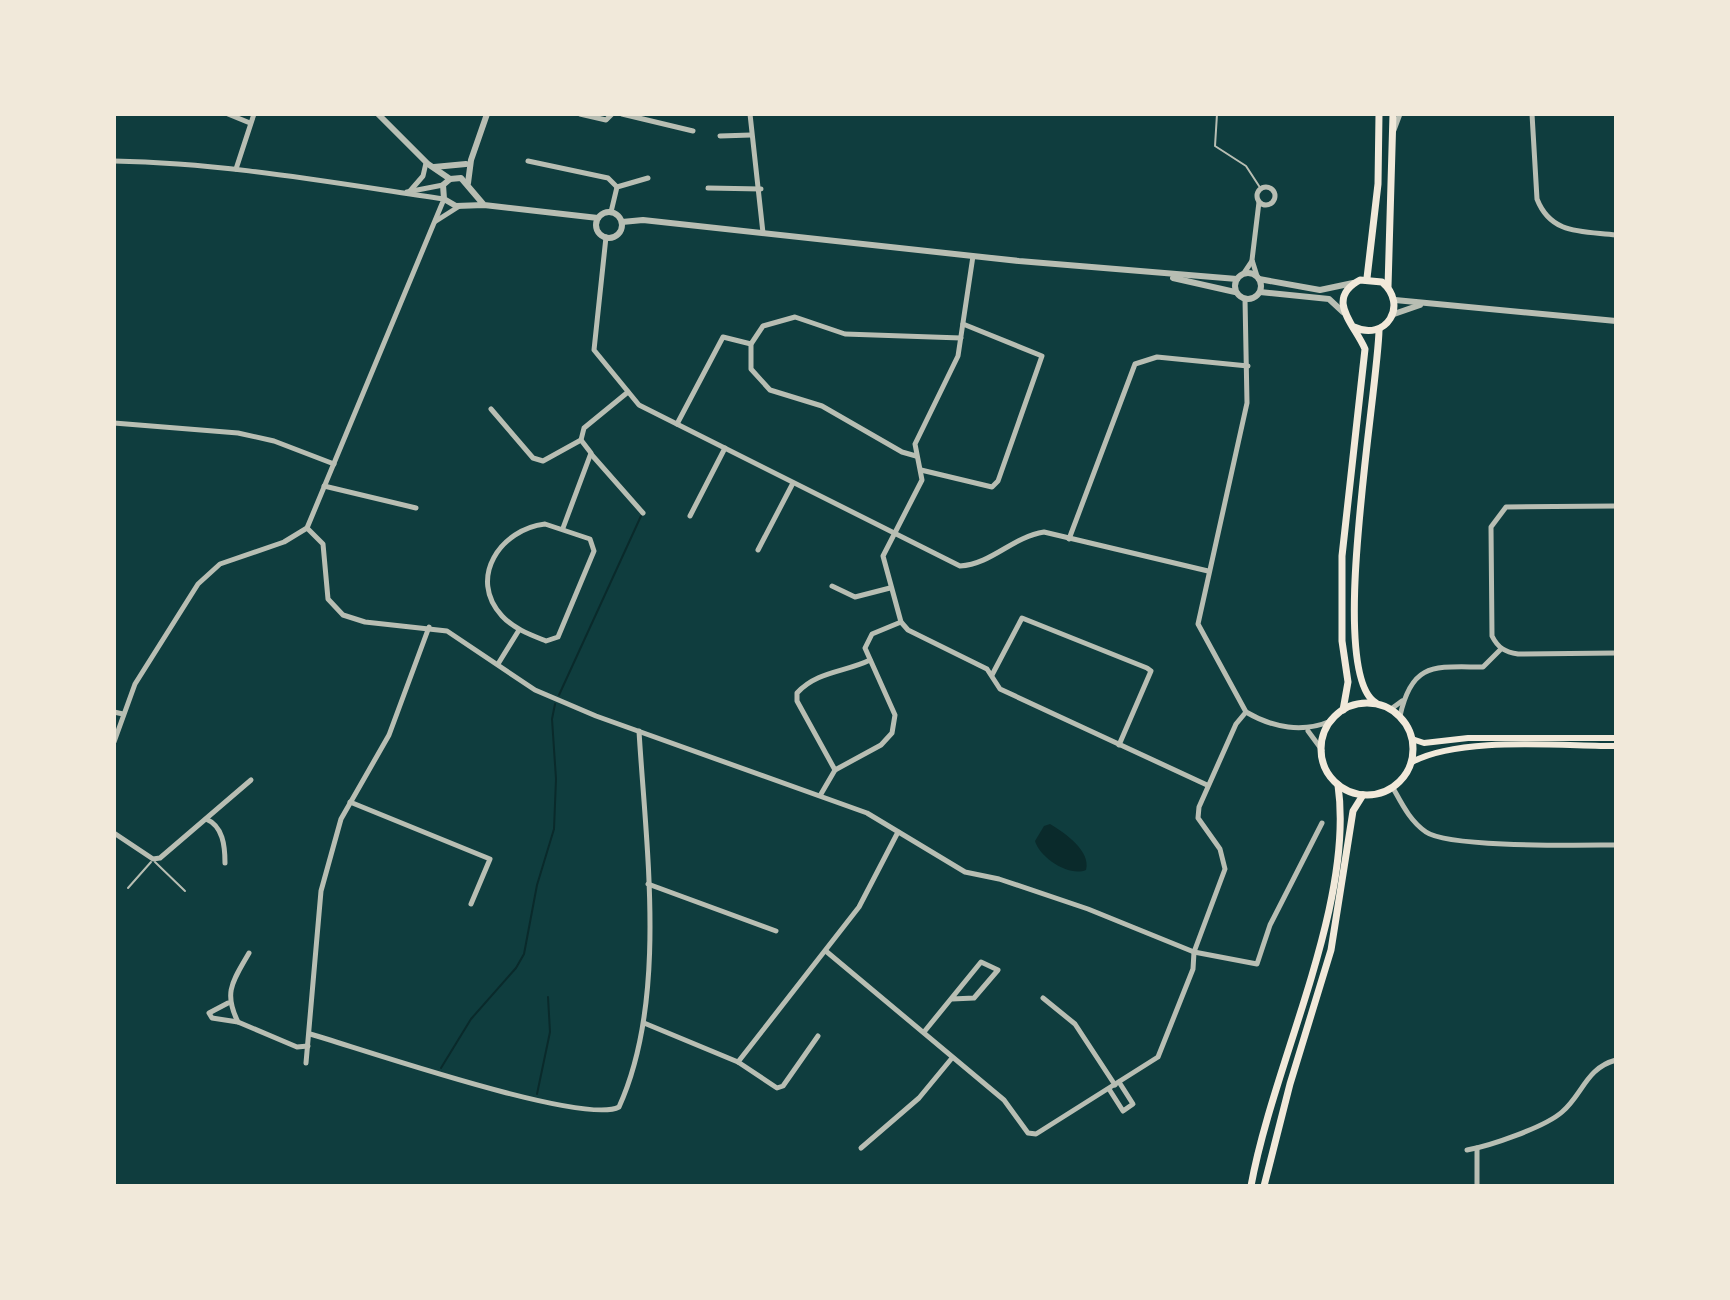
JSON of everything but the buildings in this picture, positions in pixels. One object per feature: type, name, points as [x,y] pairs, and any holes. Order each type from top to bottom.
[{"type":"main road","points":[[1367,278],[1378,184],[1379,114]]},
{"type":"main road","points":[[1338,785],[1363,795],[1393,788],[1412,762],[1412,739],[1400,716],[1368,698],[1358,676],[1358,524],[1379,330],[1394,314],[1395,300],[1388,287],[1393,114]]},
{"type":"main road","points":[[1343,710],[1348,682],[1342,641],[1342,556],[1365,349],[1343,312],[1342,301],[1353,283],[1367,278],[1388,287]]},
{"type":"main road","points":[[1354,327],[1379,330]]},
{"type":"main road","points":[[1251,1186],[1270,1103],[1325,921],[1342,809],[1338,785],[1326,768],[1322,750],[1331,721],[1343,710],[1359,703],[1376,703]]},
{"type":"main road","points":[[1412,739],[1435,743],[1468,738],[1616,738]]},
{"type":"main road","points":[[1412,762],[1437,751],[1469,747],[1616,746]]},
{"type":"main road","points":[[1264,1186],[1290,1084],[1331,950],[1353,811],[1363,795]]},
{"type":"street","points":[[228,114],[250,123]]},
{"type":"street","points":[[236,169],[254,114]]},
{"type":"street","points":[[114,742],[123,714],[153,653],[198,584],[220,564],[284,542],[307,528],[334,464],[444,199],[443,185],[429,164],[378,114]]},
{"type":"street","points":[[484,205],[471,192],[468,162],[487,114]]},
{"type":"street","points":[[580,114],[606,120],[612,114]]},
{"type":"street","points":[[622,114],[693,131]]},
{"type":"street","points":[[750,114],[761,189],[763,234]]},
{"type":"street","points":[[1394,131],[1400,114]]},
{"type":"street","points":[[1532,114],[1537,199],[1541,210],[1560,229],[1616,235]]},
{"type":"street","points":[[720,136],[751,135]]},
{"type":"street","points":[[114,161],[236,169],[402,192],[461,205],[598,218],[611,212]]},
{"type":"street","points":[[528,161],[608,178],[617,187]]},
{"type":"street","points":[[429,164],[468,162]]},
{"type":"street","points":[[402,192],[443,185],[468,162]]},
{"type":"street","points":[[429,164],[452,178],[468,183]]},
{"type":"street","points":[[409,192],[429,164]]},
{"type":"street","points":[[617,187],[648,178]]},
{"type":"street","points":[[611,212],[617,187]]},
{"type":"street","points":[[708,188],[761,189]]},
{"type":"street","points":[[611,212],[622,222],[643,220],[1161,275],[1237,279],[1252,260],[1258,193],[1261,189],[1272,189],[1275,197],[1270,204],[1259,202]]},
{"type":"street","points":[[435,221],[461,205],[471,192]]},
{"type":"street","points":[[598,218],[597,230],[606,237]]},
{"type":"street","points":[[606,237],[618,234],[622,222]]},
{"type":"street","points":[[606,237],[594,350],[639,405],[960,566],[978,565],[1030,534],[1044,532],[1208,571]]},
{"type":"street","points":[[973,256],[958,356],[918,432],[916,456],[922,480],[883,563],[901,622],[908,630],[987,669],[1000,689],[1207,785]]},
{"type":"street","points":[[1252,260],[1260,292]]},
{"type":"street","points":[[1244,273],[1320,290],[1353,283]]},
{"type":"street","points":[[1161,275],[1236,292],[1245,299],[1248,366],[1242,433],[1198,624],[1246,712],[1259,720],[1308,731],[1331,721]]},
{"type":"street","points":[[1236,292],[1237,279]]},
{"type":"street","points":[[1245,299],[1260,292],[1329,299],[1343,312]]},
{"type":"street","points":[[1395,300],[1616,321]]},
{"type":"street","points":[[1394,314],[1424,304]]},
{"type":"street","points":[[916,456],[902,452],[822,406],[770,390],[751,369],[751,344],[763,326],[795,317],[845,334],[961,338]]},
{"type":"street","points":[[921,470],[992,487],[998,481],[1042,356],[963,324]]},
{"type":"street","points":[[677,424],[723,337],[751,344]]},
{"type":"street","points":[[1069,539],[1135,364],[1157,357],[1248,366]]},
{"type":"street","points":[[491,409],[533,458],[543,461],[581,440],[584,428],[628,392]]},
{"type":"street","points":[[114,423],[238,433],[274,441],[334,464]]},
{"type":"street","points":[[581,440],[643,513]]},
{"type":"street","points":[[690,516],[725,448]]},
{"type":"street","points":[[563,528],[591,453]]},
{"type":"street","points":[[758,550],[793,483]]},
{"type":"street","points":[[324,486],[416,508]]},
{"type":"street","points":[[1616,506],[1506,507],[1491,527],[1492,636],[1501,649],[1518,654],[1616,653]]},
{"type":"street","points":[[545,524],[563,528],[590,539],[594,551],[558,637],[546,641],[519,630],[503,618],[493,603],[488,579],[490,565],[504,541],[518,530],[545,524]]},
{"type":"street","points":[[307,528],[323,544],[328,599],[343,615],[365,622],[429,627],[464,640],[535,690],[867,813],[965,872],[1046,894],[1194,952],[1257,964],[1283,897],[1322,823]]},
{"type":"street","points":[[832,586],[855,597],[890,588]]},
{"type":"street","points":[[992,675],[1022,618],[1147,668],[1151,671],[1119,745]]},
{"type":"street","points":[[821,794],[835,770],[881,745],[892,733],[895,715],[865,648],[872,634],[901,622]]},
{"type":"street","points":[[306,1063],[321,891],[341,819],[389,735],[429,627]]},
{"type":"street","points":[[498,664],[519,630]]},
{"type":"street","points":[[1400,716],[1403,700],[1418,673],[1429,668],[1483,667],[1501,649]]},
{"type":"street","points":[[835,770],[797,701],[797,693],[837,668],[850,669],[870,660]]},
{"type":"street","points":[[1391,709],[1403,700]]},
{"type":"street","points":[[114,712],[123,714]]},
{"type":"street","points":[[827,952],[1012,1108],[1032,1135],[1158,1057],[1193,969],[1194,952],[1225,869],[1220,849],[1198,818],[1207,785],[1236,724],[1246,712]]},
{"type":"street","points":[[310,1034],[453,1079],[541,1101],[614,1110],[619,1107],[630,1081],[644,1023],[648,884],[639,731]]},
{"type":"street","points":[[1308,731],[1322,750]]},
{"type":"street","points":[[114,833],[153,859],[251,780]]},
{"type":"street","points":[[1393,788],[1414,821],[1434,836],[1528,845],[1616,845]]},
{"type":"street","points":[[350,802],[490,859],[471,904]]},
{"type":"street","points":[[206,819],[214,822],[223,838],[225,863]]},
{"type":"street","points":[[738,1062],[827,952],[859,907],[898,832]]},
{"type":"street","points":[[648,884],[776,931]]},
{"type":"street","points":[[238,1022],[228,1003],[232,986],[249,953]]},
{"type":"street","points":[[924,1032],[981,962],[998,970],[974,998],[952,999]]},
{"type":"street","points":[[1043,998],[1075,1024],[1114,1085],[1133,1104],[1123,1111],[1114,1085]]},
{"type":"street","points":[[228,1003],[209,1013],[212,1018],[238,1022],[297,1047],[308,1046]]},
{"type":"street","points":[[644,1023],[738,1062],[777,1088],[783,1086],[818,1036]]},
{"type":"street","points":[[861,1148],[919,1098],[952,1058]]},
{"type":"street","points":[[1467,1150],[1555,1117],[1574,1099],[1588,1076],[1616,1060]]},
{"type":"street","points":[[1477,1148],[1477,1186]]},
{"type":"lane","points":[[1217,114],[1215,146],[1246,166],[1261,189]]},
{"type":"lane","points":[[128,888],[153,859],[185,891]]},
{"type":"water","points":[[1050,824],[1081,849],[1087,863],[1086,870],[1072,871],[1043,854],[1035,841],[1044,826]]},
{"type":"waterway","points":[[559,695],[641,516]]},
{"type":"waterway","points":[[441,1068],[471,1019],[516,968],[524,954],[537,885],[554,829],[556,779],[552,719],[555,704]]},
{"type":"waterway","points":[[537,1094],[550,1032],[548,997]]}]
